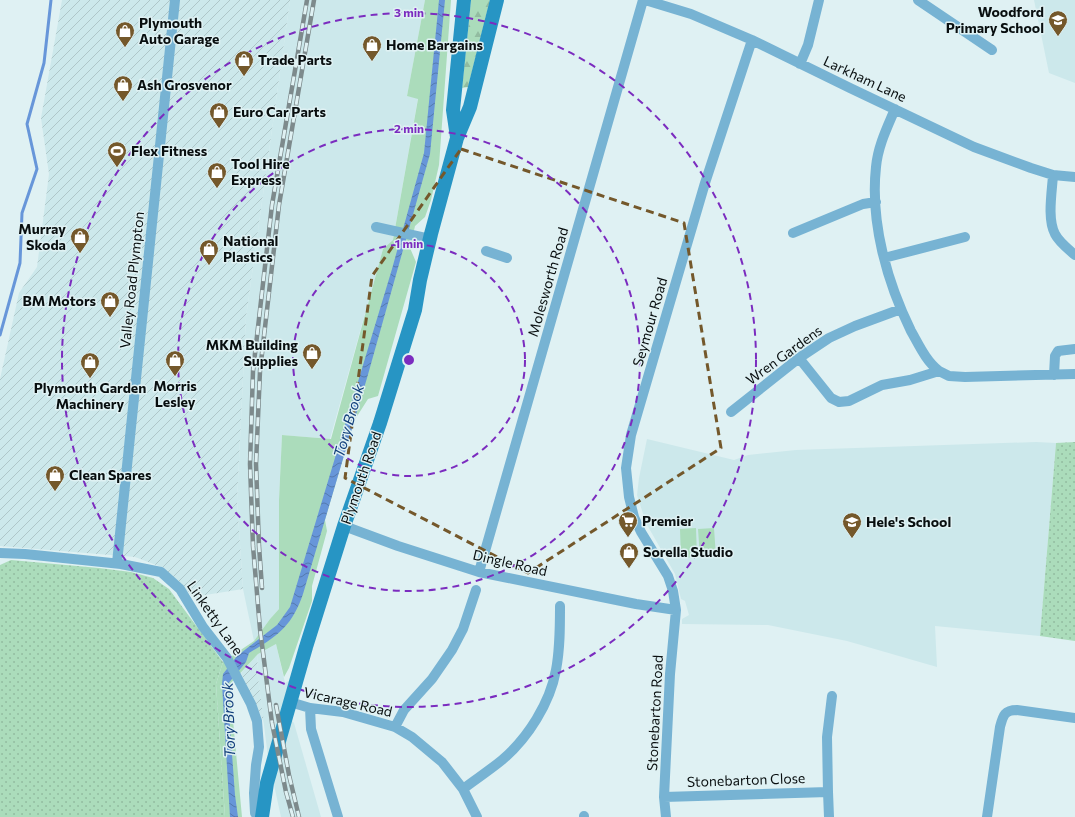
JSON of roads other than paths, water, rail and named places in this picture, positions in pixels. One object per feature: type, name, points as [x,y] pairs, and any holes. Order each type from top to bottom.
[{"type":"main road","name":"Plymouth Road","points":[[457,138],[453,110],[464,0]]},
{"type":"main road","name":"Plymouth Road","points":[[262,817],[267,783],[288,708],[344,526],[380,423],[415,310],[420,280],[430,239],[457,138],[470,107],[497,0]]},
{"type":"street","name":"Valley Road Plympton","points":[[118,563],[174,0]]},
{"type":"street","name":"Larkham Lane","points":[[644,0],[691,14],[752,40],[895,110],[974,146],[1053,175],[1075,177]]},
{"type":"street","name":"Molesworth Road","points":[[479,572],[644,0]]},
{"type":"street","points":[[800,64],[808,45],[819,0]]},
{"type":"street","points":[[918,0],[992,50]]},
{"type":"street","name":"Seymour Road","points":[[676,610],[673,591],[668,576],[634,518],[629,497],[626,468],[631,435],[705,183],[752,40]]},
{"type":"street","points":[[895,110],[880,146],[876,166],[875,185],[878,230],[884,258],[901,309],[928,360],[939,371],[949,376],[966,377],[1075,374]]},
{"type":"street","points":[[1053,175],[1051,220],[1055,234],[1075,255]]},
{"type":"street","points":[[793,233],[864,204],[876,202]]},
{"type":"street","points":[[376,226],[412,236],[430,239]]},
{"type":"street","points":[[884,258],[965,237]]},
{"type":"street","points":[[486,251],[506,258]]},
{"type":"street","name":"Wren Gardens","points":[[731,412],[800,358],[829,338],[854,326],[901,309]]},
{"type":"street","points":[[1054,375],[1055,356],[1058,351],[1075,349]]},
{"type":"street","points":[[800,358],[831,398],[839,402],[849,402],[882,385],[910,380],[939,371]]},
{"type":"street","name":"Dingle Road","points":[[344,526],[479,572],[636,604],[676,610]]},
{"type":"street","name":"Linketty Lane","points":[[0,554],[24,554],[118,563],[161,572],[180,589],[203,627],[227,658],[238,677],[257,721],[259,747],[254,793],[255,813],[258,817]]},
{"type":"street","points":[[395,727],[404,710],[432,679],[452,650],[463,629],[476,590]]},
{"type":"street","points":[[463,789],[503,759],[521,741],[548,697],[556,671],[560,638],[560,606]]},
{"type":"street","name":"Stonebarton Road","points":[[666,817],[664,797],[670,674],[676,610]]},
{"type":"street","points":[[829,817],[828,737],[832,696]]},
{"type":"street","name":"Vicarage Road","points":[[288,708],[310,708],[343,712],[395,727],[412,737],[442,762],[463,789],[477,817]]},
{"type":"street","points":[[310,708],[310,729],[338,817]]},
{"type":"street","points":[[987,817],[1000,727],[1002,717],[1006,712],[1010,710],[1017,710],[1075,718]]},
{"type":"street","name":"Stonebarton Close","points":[[664,797],[828,792]]},
{"type":"water","name":"Tory Brook","points":[[439,0],[445,0],[430,154],[367,378],[303,594],[299,605],[289,622],[276,635],[249,653],[246,662],[227,685],[238,817],[230,817],[222,684],[223,674],[237,656],[277,625],[290,607],[392,269],[424,153]]},
{"type":"waterway","points":[[0,335],[20,263],[22,213],[37,169],[27,124],[44,63],[51,0]]},
{"type":"railway","points":[[293,817],[286,792],[272,723],[260,629],[253,546],[250,464],[253,371],[272,205],[307,0]]},
{"type":"railway","points":[[262,588],[256,464],[260,371],[279,205],[314,0]]},
{"type":"railway","points":[[276,705],[289,775],[299,817]]},
{"type":"place","name":"Woodford Primary School","points":[[1058,37]]},
{"type":"place","name":"Plymouth Auto Garage","points":[[125,48]]},
{"type":"place","name":"Home Bargains","points":[[372,62]]},
{"type":"place","name":"Trade Parts","points":[[244,77]]},
{"type":"place","name":"Ash Grosvenor","points":[[123,102]]},
{"type":"place","name":"Euro Car Parts","points":[[219,129]]},
{"type":"place","name":"Flex Fitness","points":[[117,168]]},
{"type":"place","name":"Tool Hire Express","points":[[217,189]]},
{"type":"place","name":"Murray Skoda","points":[[80,254]]},
{"type":"place","name":"National Plastics","points":[[209,266]]},
{"type":"place","name":"BM Motors","points":[[110,318]]},
{"type":"place","name":"MKM Building Supplies","points":[[312,370]]},
{"type":"place","name":"Morris Lesley","points":[[175,377]]},
{"type":"place","name":"Plymouth Garden Machinery","points":[[90,379]]},
{"type":"place","name":"Clean Spares","points":[[55,492]]},
{"type":"place","name":"Premier","points":[[628,538]]},
{"type":"place","name":"Hele's School","points":[[852,539]]},
{"type":"place","name":"Sorella Studio","points":[[629,569]]}]
